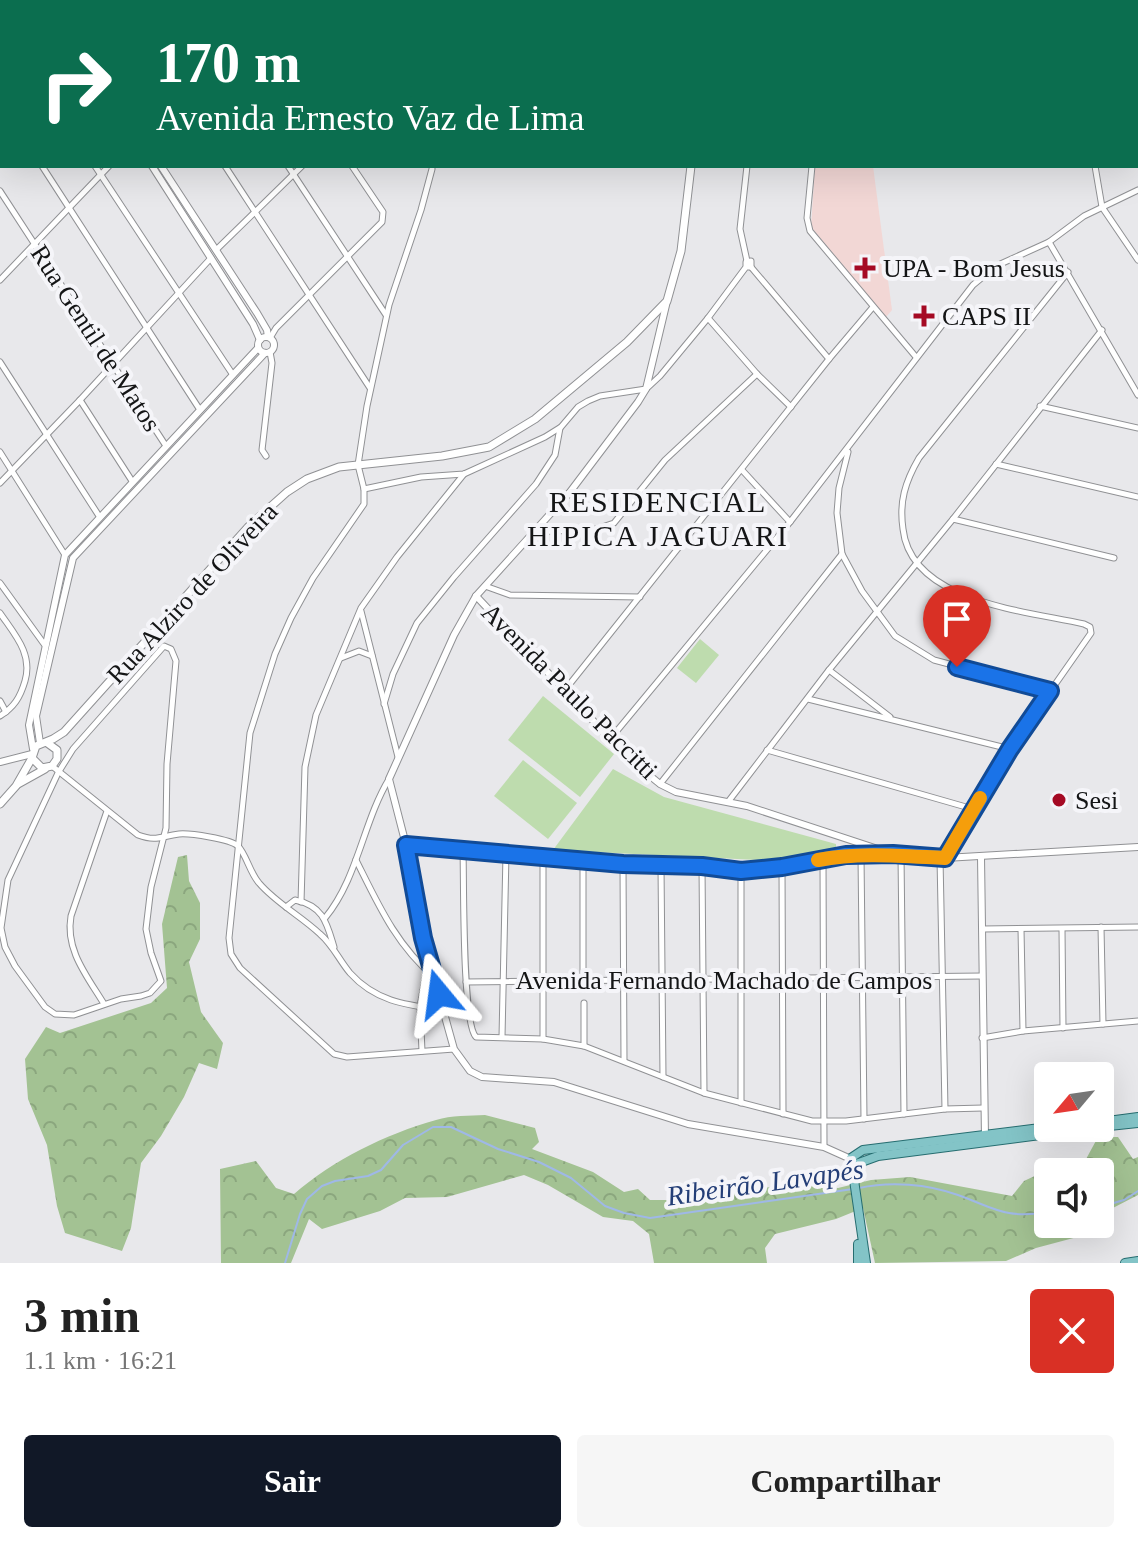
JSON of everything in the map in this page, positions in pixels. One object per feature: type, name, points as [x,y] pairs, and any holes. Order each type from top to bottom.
[{"type":"main road","name":"Rua Alziro de Oliveira","points":[[0,804],[16,786],[32,754],[43,743],[64,732],[269,505],[307,479],[339,467],[473,452],[511,435],[535,419],[627,342],[667,301],[681,251],[691,168]]},
{"type":"main road","name":"Rua Alziro de Oliveira","points":[[16,786],[52,769],[64,732]]},
{"type":"main road","points":[[43,743],[54,746],[58,754]]},
{"type":"main road","points":[[32,754],[37,766],[52,769]]},
{"type":"main road","points":[[1114,1124],[1138,1120]]},
{"type":"main road","points":[[866,1263],[854,1197],[853,1161],[1034,1129]]},
{"type":"main road","points":[[985,1137],[1034,1132]]},
{"type":"main road","points":[[854,1197],[858,1263]]},
{"type":"main road","points":[[1125,1263],[1138,1261]]},
{"type":"street","points":[[43,168],[200,410]]},
{"type":"street","points":[[96,168],[233,375]]},
{"type":"street","points":[[1,277],[107,168]]},
{"type":"street","points":[[0,762],[32,754],[29,725],[65,555],[233,375],[274,345],[253,324],[153,168]]},
{"type":"street","points":[[43,743],[36,716],[71,562],[264,351],[264,325],[162,168]]},
{"type":"street","points":[[226,168],[371,389]]},
{"type":"street","points":[[289,168],[387,315]]},
{"type":"street","points":[[216,250],[300,168]]},
{"type":"street","points":[[266,338],[382,222],[384,215],[353,168]]},
{"type":"street","points":[[747,168],[740,229],[748,265],[829,359]]},
{"type":"street","points":[[812,168],[807,212],[810,231],[916,357]]},
{"type":"street","points":[[1095,168],[1102,207],[1138,260]]},
{"type":"street","points":[[432,169],[387,315],[367,406],[358,465],[365,499],[360,513],[313,578],[275,654],[250,733],[231,899],[230,944],[235,961],[249,978],[334,1054],[347,1057],[454,1049]]},
{"type":"street","points":[[611,738],[790,522],[973,285],[984,274],[1049,242],[1084,216],[1138,190]]},
{"type":"street","name":"Rua Gentil de Matos","points":[[0,191],[166,446]]},
{"type":"street","points":[[1049,242],[1138,395]]},
{"type":"street","points":[[0,483],[211,258]]},
{"type":"street","points":[[325,918],[356,860],[372,811],[454,635],[476,596],[570,492],[646,389],[708,318],[748,265]]},
{"type":"street","points":[[945,1109],[942,858],[1010,749],[1091,633],[1090,627],[1084,624],[984,602],[932,578],[907,548],[902,524],[902,497],[907,479],[919,458],[1068,272]]},
{"type":"street","points":[[646,389],[667,301]]},
{"type":"street","points":[[565,690],[873,307]]},
{"type":"street","points":[[708,318],[791,407]]},
{"type":"street","points":[[728,802],[829,670],[1102,330]]},
{"type":"street","points":[[264,351],[272,363],[262,450],[266,456]]},
{"type":"street","points":[[0,362],[99,516]]},
{"type":"street","points":[[535,532],[596,529],[614,523],[665,460],[757,374]]},
{"type":"street","points":[[364,489],[421,477],[464,474],[561,427],[578,407],[588,401],[600,396],[646,389]]},
{"type":"street","points":[[80,400],[132,481]]},
{"type":"street","points":[[1040,406],[1138,428]]},
{"type":"street","points":[[384,704],[397,665],[417,623],[536,484],[555,455],[561,427]]},
{"type":"street","points":[[852,443],[839,488],[837,513],[842,554],[849,571],[895,636],[934,660],[1050,691]]},
{"type":"street","points":[[0,452],[71,562]]},
{"type":"street","points":[[996,464],[1138,497]]},
{"type":"street","points":[[742,470],[790,522]]},
{"type":"street","points":[[301,902],[305,767],[316,715],[361,608],[397,557],[464,474]]},
{"type":"street","points":[[953,519],[1114,558]]},
{"type":"street","points":[[660,784],[842,554]]},
{"type":"street","points":[[0,583],[44,644]]},
{"type":"street","points":[[485,586],[510,595],[641,597]]},
{"type":"street","name":"Avenida Paulo Paccitti","points":[[476,596],[629,759],[660,784],[676,792],[747,806],[893,854]]},
{"type":"street","points":[[361,608],[398,757]]},
{"type":"street","points":[[0,613],[22,645],[28,662],[21,695],[3,714]]},
{"type":"street","points":[[164,646],[171,649],[176,661],[167,764],[165,839],[151,887],[146,929],[161,977],[158,987],[141,996],[74,1015],[55,1014],[45,1007],[15,966],[5,947],[1,928],[8,880],[52,769],[164,646]]},
{"type":"street","points":[[338,661],[359,651],[373,656]]},
{"type":"street","points":[[829,670],[894,720]]},
{"type":"street","points":[[808,699],[1010,749]]},
{"type":"street","points":[[0,701],[3,714]]},
{"type":"street","points":[[767,750],[973,809]]},
{"type":"street","points":[[52,769],[138,835],[148,839],[165,839],[187,834],[226,841],[239,847],[260,885],[323,936],[349,972],[371,991],[395,1002],[443,1010]]},
{"type":"street","points":[[389,779],[406,845],[423,938],[454,1049],[470,1071],[482,1077],[554,1082],[688,1124],[824,1147],[853,1161]]},
{"type":"street","points":[[104,1004],[77,960],[68,931],[107,811]]},
{"type":"street","points":[[845,838],[846,855]]},
{"type":"street","points":[[406,845],[741,871],[846,855],[981,857],[1138,847]]},
{"type":"street","points":[[463,851],[466,982],[472,1034],[483,1038],[543,1039],[584,1046],[704,1093],[823,1123],[945,1109],[983,1108]]},
{"type":"street","points":[[502,1037],[506,854]]},
{"type":"street","points":[[901,855],[904,1114]]},
{"type":"street","points":[[543,856],[543,1039]]},
{"type":"street","points":[[861,856],[864,1119]]},
{"type":"street","points":[[981,857],[985,1137]]},
{"type":"street","points":[[823,859],[824,1147]]},
{"type":"street","points":[[356,860],[394,933],[404,948],[434,977]]},
{"type":"street","points":[[583,861],[583,982]]},
{"type":"street","points":[[623,864],[624,1061]]},
{"type":"street","points":[[661,866],[663,1078]]},
{"type":"street","points":[[702,866],[704,1093]]},
{"type":"street","points":[[782,867],[783,1114]]},
{"type":"street","points":[[741,871],[741,1103]]},
{"type":"street","points":[[286,907],[292,901],[301,902],[325,918],[336,952]]},
{"type":"street","points":[[1101,927],[1103,1024]]},
{"type":"street","points":[[983,929],[1138,927]]},
{"type":"street","points":[[1062,928],[1063,1028]]},
{"type":"street","points":[[1021,929],[1023,1031]]},
{"type":"street","points":[[323,936],[331,938]]},
{"type":"street","points":[[422,1051],[420,1007],[427,971]]},
{"type":"street","name":"Avenida Fernando Machado de Campos","points":[[466,982],[982,976]]},
{"type":"street","points":[[584,1003],[584,1046]]},
{"type":"street","points":[[982,1038],[1023,1031],[1138,1021]]},
{"type":"shaded area","name":"UPA - Bom Jesus","points":[[815,168],[873,168],[892,310],[886,317],[811,227]]},
{"type":"green space","points":[[700,639],[719,655],[696,683],[677,668]]},
{"type":"green space","points":[[543,696],[614,754],[580,797],[508,740]]},
{"type":"green space","points":[[523,760],[577,803],[548,839],[494,796]]},
{"type":"green space","points":[[613,769],[664,797],[836,844],[836,854],[758,860],[553,850]]},
{"type":"green space","points":[[187,855],[189,881],[200,903],[200,939],[189,962],[201,1012],[223,1043],[217,1069],[199,1063],[184,1097],[141,1163],[131,1228],[122,1251],[65,1233],[57,1206],[47,1145],[28,1099],[25,1059],[46,1027],[60,1033],[151,1003],[167,988],[162,924],[178,857]]},
{"type":"green space","points":[[485,1115],[535,1128],[539,1142],[532,1149],[593,1172],[624,1192],[638,1189],[650,1200],[700,1200],[730,1192],[804,1183],[838,1188],[871,1180],[910,1177],[1012,1196],[1024,1181],[1034,1176],[1034,1238],[1074,1238],[1036,1248],[1006,1261],[875,1263],[863,1208],[836,1219],[775,1234],[765,1248],[767,1263],[654,1263],[649,1234],[633,1221],[603,1217],[548,1185],[524,1175],[447,1197],[405,1198],[380,1211],[322,1229],[309,1219],[291,1263],[221,1263],[220,1169],[256,1161],[276,1188],[294,1194],[326,1170],[361,1150],[417,1126],[454,1116]]},
{"type":"green space","points":[[1114,1137],[1118,1137],[1133,1159],[1138,1157],[1138,1195],[1114,1207],[1114,1158],[1087,1158],[1095,1142],[1114,1142]]},
{"type":"waterway","name":"Ribeirão Lavapés","points":[[285,1263],[307,1199],[322,1186],[381,1170],[403,1145],[433,1127],[451,1127],[498,1149],[539,1162],[571,1178],[605,1206],[650,1218],[853,1189]]},
{"type":"waterway","name":"Ribeirão Lavapés","points":[[859,1188],[896,1184],[921,1186],[1011,1213],[1034,1214]]},
{"type":"waterway","name":"Ribeirão Lavapés","points":[[1114,1203],[1138,1191]]},
{"type":"slow traffic","points":[[818,860],[846,855],[893,854],[945,858],[980,798]]},
{"type":"place","name":"UPA - Bom Jesus","points":[[865,268]]},
{"type":"place","name":"CAPS II","points":[[924,316]]},
{"type":"place","name":"Sesi","points":[[1059,800]]},
{"type":"district","name":"RESIDENCIAL HIPICA JAGUARI","points":[[658,519]]},
{"type":"route","points":[[439,994],[423,938],[406,845],[741,871],[846,855],[893,854],[945,858],[1010,749],[1050,691],[957,667]]}]
